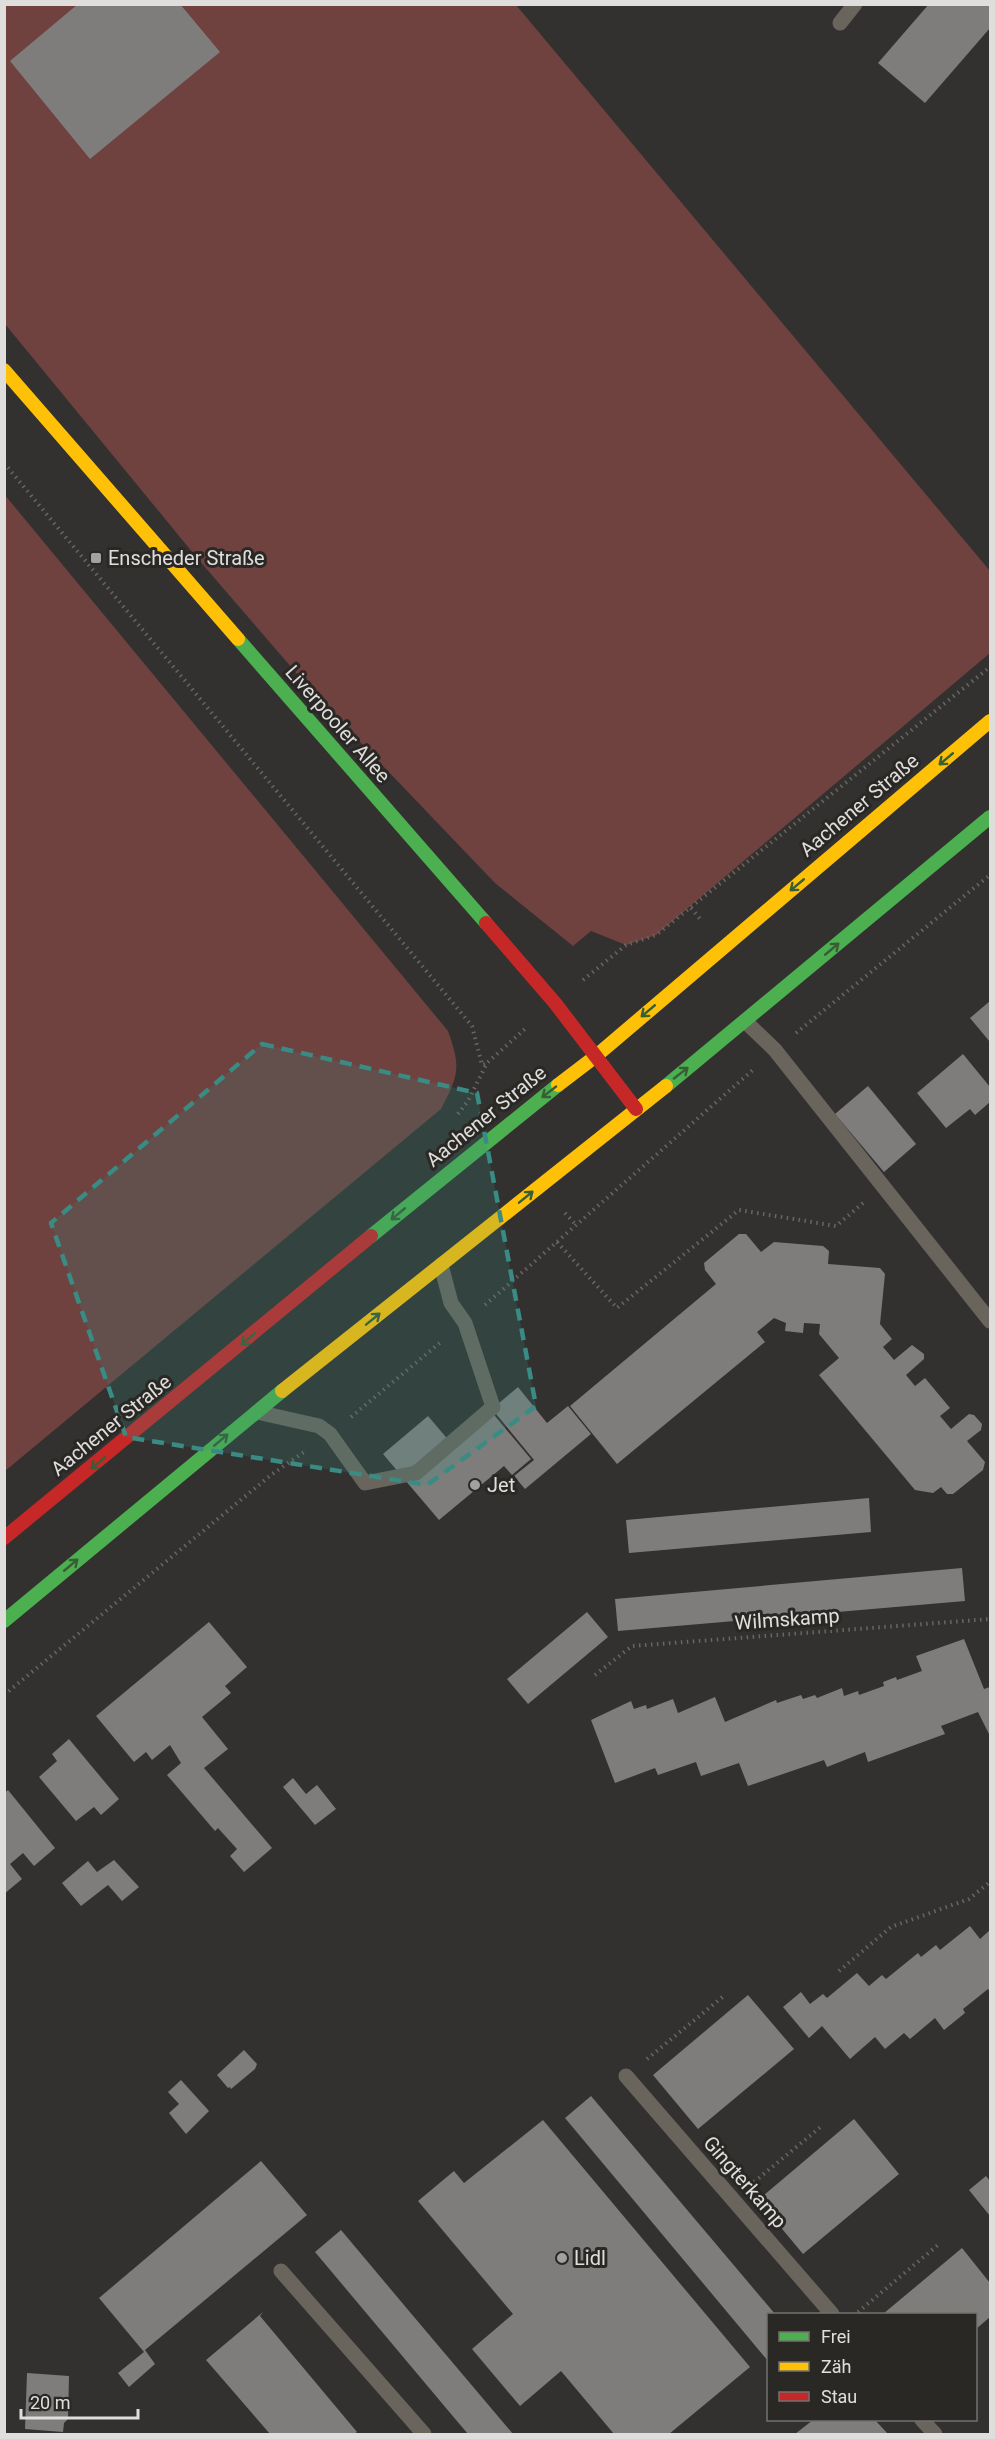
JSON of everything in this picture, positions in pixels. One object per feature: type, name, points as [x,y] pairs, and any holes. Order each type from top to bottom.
[{"type":"main road","name":"Liverpooler Allee","points":[[4,370],[555,1003],[636,1109]]},
{"type":"main road","name":"Aachener Straße","points":[[4,1538],[496,1133],[596,1056],[990,722]]},
{"type":"main road","points":[[4,1621],[257,1412],[746,1022],[990,817]]},
{"type":"lane","points":[[840,23],[855,4]]},
{"type":"lane","points":[[746,1022],[775,1050],[990,1321]]},
{"type":"lane","points":[[257,1412],[319,1426],[330,1434],[365,1483],[416,1473],[494,1407],[465,1323],[451,1302],[441,1264]]},
{"type":"lane","name":"Gingterkamp","points":[[626,2076],[831,2313]]},
{"type":"lane","points":[[281,2271],[423,2434]]},
{"type":"lane","points":[[923,2421],[935,2434]]},
{"type":"path","points":[[4,463],[472,1026],[482,1065],[487,1063]]},
{"type":"path","points":[[451,1122],[468,1101],[487,1063],[555,1003],[626,945],[656,935],[990,668]]},
{"type":"path","points":[[4,1695],[271,1475],[330,1434],[465,1323],[775,1050],[990,875]]},
{"type":"path","points":[[557,1242],[617,1308],[739,1209],[836,1226],[883,1186]]},
{"type":"path","name":"Wilmskamp","points":[[595,1675],[632,1646],[990,1619]]},
{"type":"path","points":[[839,1971],[891,1927],[969,1899],[990,1881]]},
{"type":"path","points":[[626,2076],[725,1995]]},
{"type":"path","points":[[733,2200],[823,2125]]},
{"type":"path","points":[[856,2313],[938,2245]]},
{"type":"highlighted area","points":[[262,1044],[477,1093],[536,1406],[427,1485],[126,1437],[51,1223]]},
{"type":"shaded area","points":[[4,5],[516,5],[990,571],[990,653],[656,935],[626,945],[591,931],[573,946],[495,883],[317,697],[198,559],[5,324]]},
{"type":"shaded area","points":[[4,494],[448,1031],[456,1063],[455,1079],[441,1109],[5,1471]]},
{"type":"building","points":[[78,4],[180,4],[220,52],[90,159],[10,61]]},
{"type":"building","points":[[929,4],[990,4],[990,28],[925,103],[878,63]]},
{"type":"building","points":[[990,1001],[990,1042],[970,1018]]},
{"type":"building","points":[[963,1054],[990,1087],[990,1102],[975,1115],[970,1109],[946,1128],[917,1093]]},
{"type":"building","points":[[868,1086],[916,1144],[884,1172],[835,1114]]},
{"type":"building","points":[[739,1234],[746,1234],[761,1252],[774,1242],[823,1246],[829,1251],[828,1264],[880,1268],[885,1274],[880,1324],[892,1339],[883,1347],[894,1360],[912,1345],[924,1354],[924,1359],[906,1375],[915,1386],[925,1378],[950,1408],[940,1416],[951,1429],[969,1414],[974,1415],[982,1424],[981,1430],[967,1441],[985,1462],[983,1470],[953,1494],[947,1494],[941,1487],[933,1493],[915,1490],[819,1375],[839,1358],[819,1334],[820,1324],[804,1323],[803,1333],[785,1331],[786,1323],[774,1318],[757,1332],[765,1342],[617,1464],[570,1406],[716,1284],[705,1270],[704,1263]]},
{"type":"building","points":[[518,1387],[547,1423],[568,1406],[591,1434],[525,1489],[514,1476],[534,1460],[492,1409]]},
{"type":"building","points":[[490,1410],[531,1459],[512,1475],[504,1466],[439,1520],[383,1454],[428,1416],[451,1443]]},
{"type":"building","points":[[869,1498],[871,1532],[629,1553],[626,1520]]},
{"type":"building","points":[[962,1568],[965,1601],[618,1631],[615,1599]]},
{"type":"building","points":[[587,1612],[608,1637],[528,1704],[507,1679]]},
{"type":"building","points":[[209,1622],[247,1667],[225,1686],[231,1693],[202,1717],[228,1749],[204,1768],[272,1848],[244,1872],[230,1856],[237,1849],[218,1828],[215,1831],[167,1775],[181,1763],[170,1745],[152,1760],[146,1752],[134,1762],[96,1716]]},
{"type":"building","points":[[964,1639],[984,1689],[990,1687],[990,1736],[978,1712],[941,1726],[945,1734],[868,1762],[865,1752],[827,1767],[824,1760],[748,1786],[739,1763],[701,1776],[696,1762],[658,1775],[655,1768],[615,1783],[591,1720],[631,1701],[634,1709],[646,1705],[647,1709],[673,1699],[678,1713],[715,1697],[725,1722],[776,1700],[777,1703],[801,1695],[803,1699],[815,1695],[817,1698],[842,1688],[844,1696],[858,1691],[859,1695],[884,1686],[883,1682],[896,1677],[897,1680],[922,1671],[916,1656]]},
{"type":"building","points":[[69,1739],[119,1799],[101,1815],[94,1807],[76,1821],[39,1777],[57,1761],[52,1754]]},
{"type":"building","points":[[293,1778],[306,1794],[317,1785],[336,1809],[315,1825],[283,1787]]},
{"type":"building","points":[[8,1790],[55,1848],[34,1866],[23,1853],[10,1864],[22,1879],[4,1894],[4,1793]]},
{"type":"building","points":[[114,1860],[139,1887],[122,1901],[108,1885],[81,1906],[62,1883],[88,1861],[97,1872]]},
{"type":"building","points":[[970,1926],[980,1939],[990,1930],[990,1992],[988,1989],[963,2009],[965,2013],[944,2030],[935,2018],[910,2039],[904,2033],[885,2049],[875,2037],[850,2059],[822,2026],[809,2038],[783,2007],[801,1992],[810,2004],[823,1994],[827,1998],[857,1973],[869,1986],[882,1975],[886,1979],[918,1953],[921,1957],[936,1945],[940,1950]]},
{"type":"building","points":[[748,1995],[794,2049],[698,2129],[653,2075]]},
{"type":"building","points":[[244,2050],[257,2064],[255,2069],[231,2089],[228,2088],[217,2075]]},
{"type":"building","points":[[181,2080],[209,2111],[186,2134],[169,2113],[179,2104],[168,2092]]},
{"type":"building","points":[[591,2096],[774,2313],[767,2313],[767,2360],[565,2118]]},
{"type":"building","points":[[854,2119],[899,2174],[803,2254],[758,2200]]},
{"type":"building","name":"Lidl","points":[[543,2120],[750,2367],[669,2434],[614,2434],[561,2371],[520,2406],[472,2349],[513,2314],[418,2201],[454,2171],[464,2183]]},
{"type":"building","points":[[261,2161],[307,2215],[145,2350],[155,2364],[129,2387],[118,2373],[144,2352],[99,2298]]},
{"type":"building","points":[[986,2176],[990,2181],[990,2216],[969,2190]]},
{"type":"building","points":[[341,2230],[513,2434],[468,2434],[451,2414],[315,2252]]},
{"type":"building","points":[[962,2248],[990,2283],[990,2317],[977,2328],[977,2313],[884,2313]]},
{"type":"building","points":[[263,2312],[260,2316],[357,2432],[354,2434],[270,2434],[206,2360]]},
{"type":"building","points":[[27,2373],[69,2376],[68,2419],[64,2423],[63,2432],[25,2429]]},
{"type":"building","points":[[812,2421],[876,2421],[888,2434],[795,2434]]},
{"type":"traffic: fast","points":[[238,639],[486,923]]},
{"type":"traffic: fast","points":[[666,1086],[990,817]]},
{"type":"traffic: fast","points":[[371,1236],[558,1085]]},
{"type":"traffic: fast","points":[[4,1621],[282,1391]]},
{"type":"traffic: slow","points":[[4,370],[238,639]]},
{"type":"traffic: slow","points":[[558,1085],[596,1056],[990,721]]},
{"type":"traffic: slow","points":[[282,1391],[666,1086]]},
{"type":"traffic: jam","points":[[486,923],[555,1003],[636,1109]]},
{"type":"traffic: jam","points":[[4,1538],[371,1236]]},
{"type":"place","name":"Enscheder Straße","points":[[96,558]]},
{"type":"place","name":"Jet","points":[[475,1485]]},
{"type":"place","name":"Lidl","points":[[562,2258]]}]
